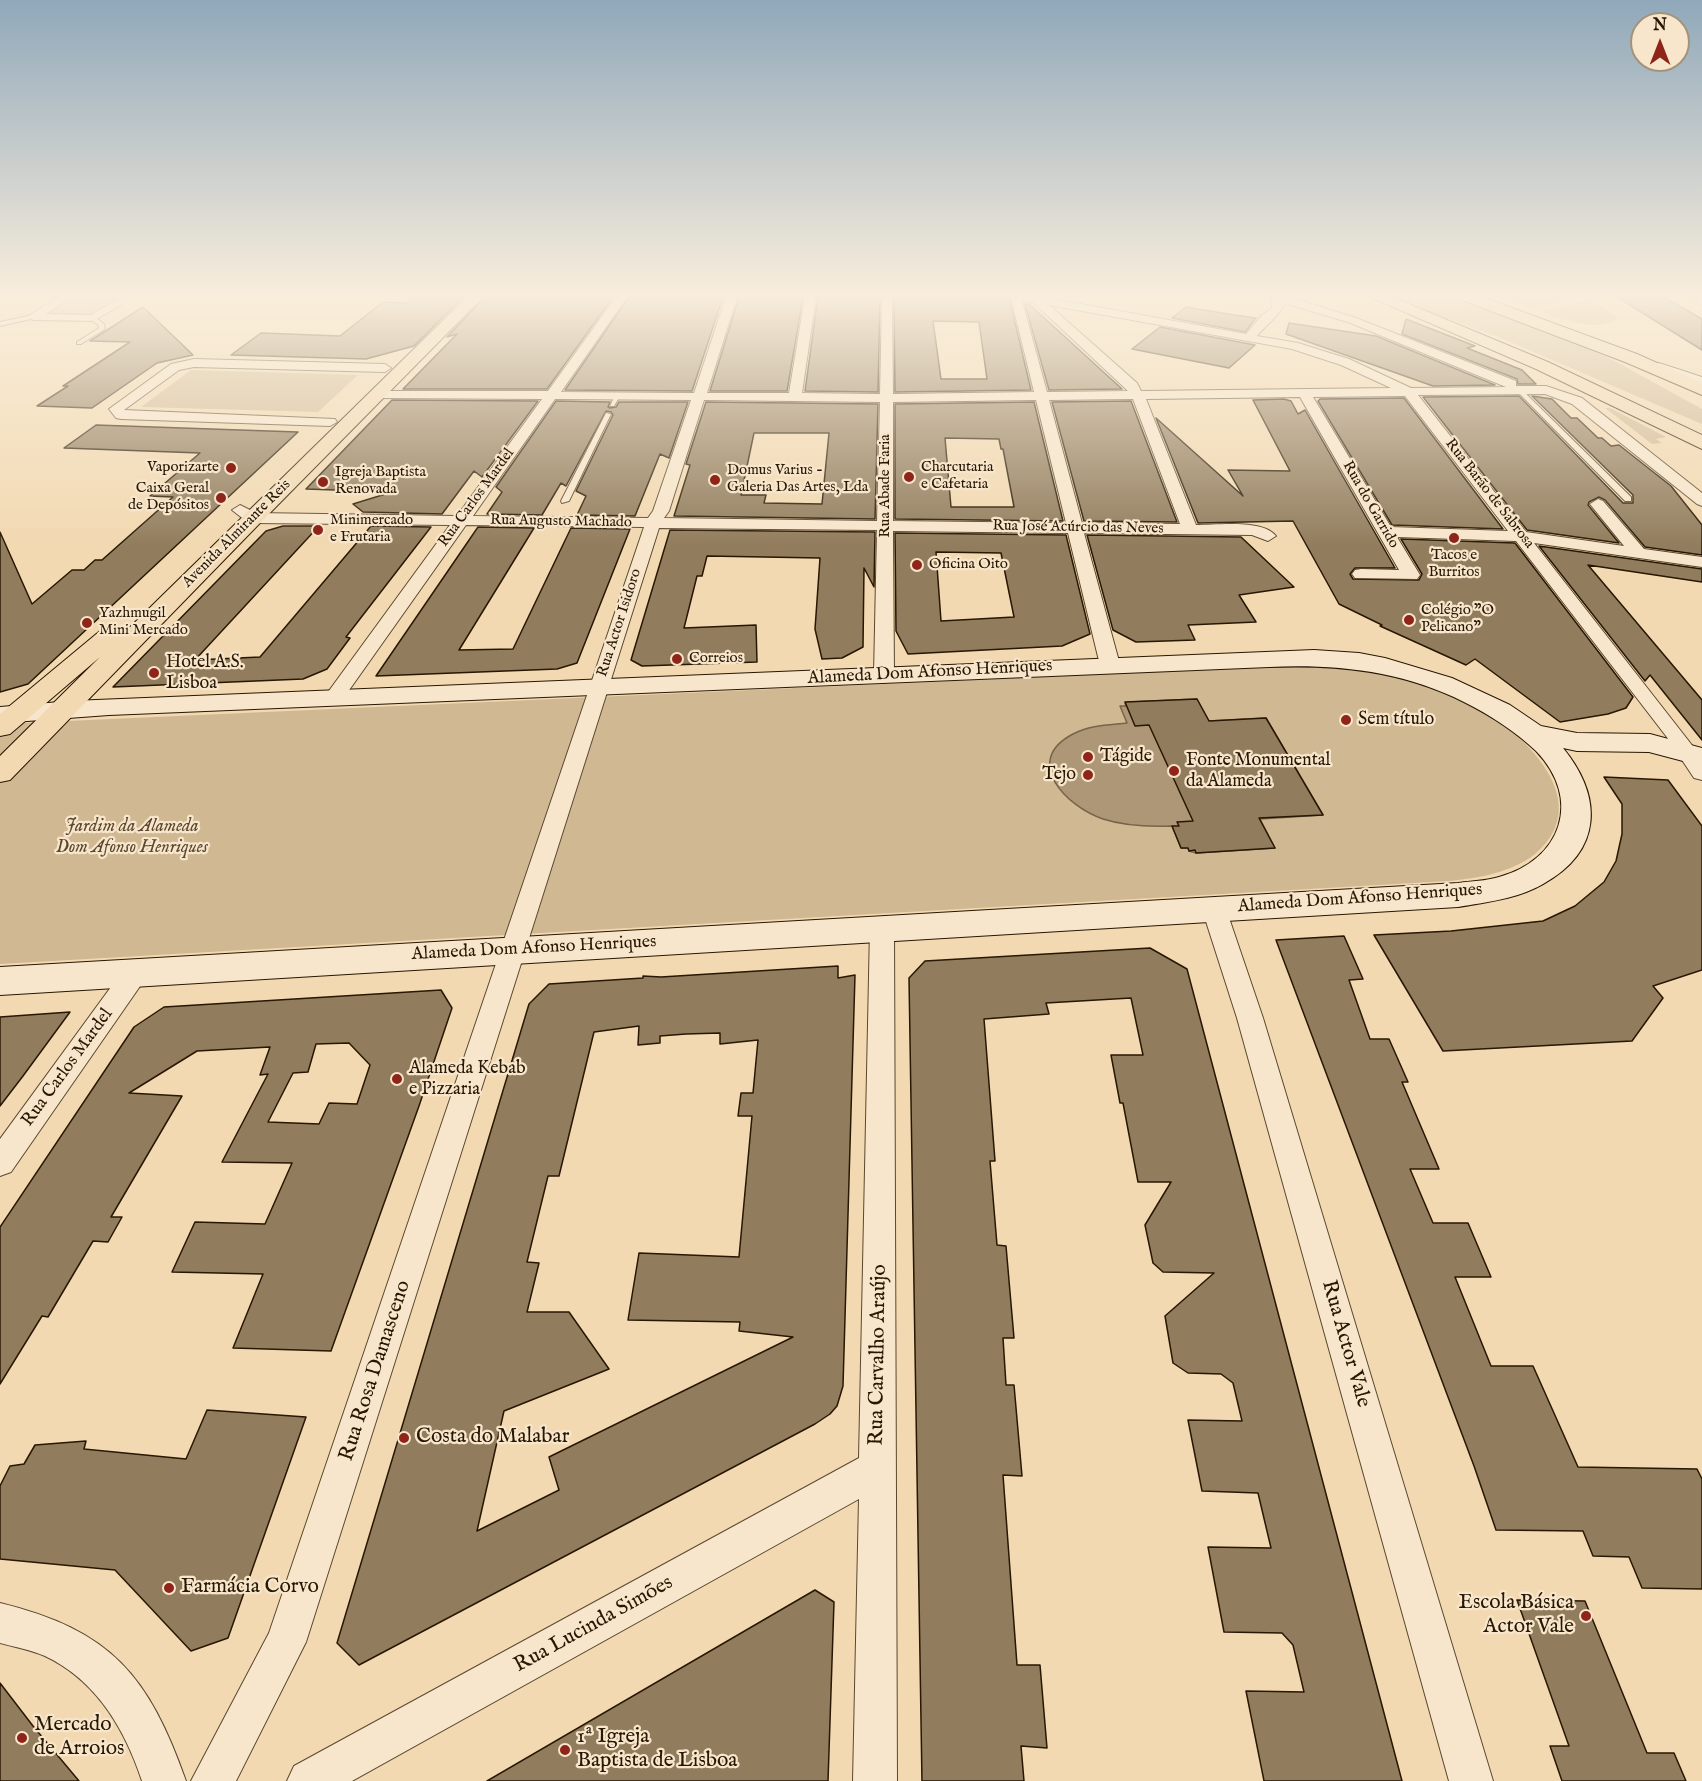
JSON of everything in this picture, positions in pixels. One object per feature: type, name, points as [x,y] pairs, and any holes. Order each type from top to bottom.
[{"type":"main road","name":"Avenida Almirante Reis","points":[[6,767],[63,711],[330,422],[369,394],[378,380]]},
{"type":"main road","name":"Avenida Almirante Reis","points":[[6,719],[111,634],[246,514],[384,380]]},
{"type":"main road","points":[[1577,380],[1702,442]]},
{"type":"main road","points":[[1657,380],[1702,405]]},
{"type":"main road","points":[[1680,380],[1702,390]]},
{"type":"main road","points":[[1598,390],[1702,428]]},
{"type":"main road","name":"Alameda Dom Afonso Henriques","points":[[0,981],[1458,895],[1512,885],[1552,865],[1565,851],[1574,836],[1578,820],[1577,803],[1567,772],[1552,750],[1536,734],[1497,709],[1453,687],[1406,671],[1366,662],[1299,658],[1110,665],[63,711],[6,719]]},
{"type":"main road","points":[[6,719],[6,767]]},
{"type":"main road","points":[[1536,734],[1576,742],[1650,743],[1698,764]]},
{"type":"main road","points":[[1567,772],[1585,762],[1698,764]]},
{"type":"street","points":[[157,380],[116,409],[121,415],[330,422]]},
{"type":"street","name":"Rua Carlos Mardel","points":[[333,699],[563,380]]},
{"type":"street","name":"Rua Actor Isidoro","points":[[514,950],[653,523],[661,511],[704,380]]},
{"type":"street","points":[[795,398],[798,380]]},
{"type":"street","name":"Rua Abade Faria","points":[[884,675],[886,380]]},
{"type":"street","points":[[1037,380],[1110,665]]},
{"type":"street","points":[[1125,380],[1132,386],[1136,395],[1190,529]]},
{"type":"street","name":"Rua Barão de Sabrosa","points":[[1385,380],[1408,391],[1698,764]]},
{"type":"street","points":[[1496,380],[1524,390],[1555,380]]},
{"type":"street","points":[[369,394],[552,396],[615,401],[698,397],[886,398],[1524,390],[1553,392],[1576,401],[1702,501]]},
{"type":"street","name":"Rua do Garrido","points":[[1304,393],[1411,575],[1361,574]]},
{"type":"street","points":[[1598,504],[1639,553]]},
{"type":"street","name":"Rua Augusto Machado","points":[[246,514],[460,521],[557,518],[653,523],[885,526]]},
{"type":"street","name":"Rua José Acúrcio das Neves","points":[[885,526],[1190,529],[1262,533]]},
{"type":"street","points":[[1360,526],[1521,536],[1702,562]]},
{"type":"street","name":"Rua Actor Vale","points":[[1214,909],[1250,1018],[1471,1781]]},
{"type":"street","name":"Rua Carvalho Araújo","points":[[875,1781],[882,928]]},
{"type":"street","name":"Rua Rosa Damasceno","points":[[213,1781],[286,1642],[514,950]]},
{"type":"street","name":"Rua Carlos Mardel","points":[[0,1163],[136,972]]},
{"type":"street","name":"Rua Lucinda Simões","points":[[309,1781],[878,1468]]},
{"type":"street","points":[[0,1623],[21,1627],[57,1640],[74,1649],[104,1672],[117,1686],[140,1719],[158,1760],[164,1781]]},
{"type":"lane","points":[[1524,390],[1628,499]]},
{"type":"lane","points":[[565,501],[608,414]]},
{"type":"green space","points":[[177,380],[352,380],[318,412],[141,407]]},
{"type":"green space","points":[[1599,380],[1650,380],[1702,409],[1702,424]]},
{"type":"green space","points":[[1605,408],[1610,408],[1666,437],[1656,439],[1662,443],[1652,444]]},
{"type":"green space","name":"Jardim da Alameda Dom Afonso Henriques","points":[[1305,665],[1346,667],[1406,679],[1444,692],[1484,711],[1526,744],[1543,765],[1555,787],[1559,810],[1553,833],[1535,854],[1516,866],[1483,876],[1449,881],[0,964],[0,724]]},
{"type":"shaded area","name":"Fonte Monumental da Alameda","points":[[1197,699],[1209,721],[1266,718],[1323,815],[1260,819],[1275,848],[1196,853],[1189,851],[1188,848],[1181,848],[1172,826],[1137,825],[1103,819],[1076,804],[1055,782],[1050,770],[1051,757],[1058,745],[1073,734],[1086,729],[1127,723],[1120,706],[1126,706],[1125,703]]},
{"type":"building","points":[[72,380],[132,380],[92,408],[37,406],[68,386],[63,386]]},
{"type":"building","points":[[412,380],[553,380],[547,389],[403,389]]},
{"type":"building","points":[[572,380],[696,380],[692,391],[565,390]]},
{"type":"building","points":[[713,380],[789,380],[787,391],[710,391]]},
{"type":"building","points":[[807,380],[878,380],[878,392],[805,391]]},
{"type":"building","points":[[895,380],[1029,380],[1031,390],[895,392]]},
{"type":"building","points":[[1046,380],[1112,380],[1122,389],[1049,390]]},
{"type":"building","points":[[1416,380],[1483,380],[1495,385],[1433,386]]},
{"type":"building","points":[[1517,380],[1532,380],[1536,384],[1518,384]]},
{"type":"building","points":[[1519,396],[1623,503],[1633,503],[1633,495],[1532,396],[1552,399],[1571,418],[1577,418],[1598,438],[1602,438],[1611,446],[1619,445],[1671,486],[1702,525],[1702,555],[1645,547],[1605,500],[1599,497],[1589,502],[1588,505],[1619,543],[1527,530],[1423,397]]},
{"type":"building","points":[[1404,398],[1503,529],[1392,525],[1318,401],[1320,399]]},
{"type":"building","points":[[1284,399],[1291,401],[1298,414],[1305,410],[1395,568],[1355,568],[1350,574],[1353,579],[1419,580],[1422,574],[1401,539],[1515,543],[1633,697],[1626,708],[1608,714],[1560,722],[1475,659],[1466,665],[1380,626],[1382,625],[1339,604],[1293,521],[1198,523],[1156,418],[1243,496],[1228,470],[1290,471],[1253,400]]},
{"type":"building","points":[[392,400],[538,401],[482,477],[474,471],[442,514],[363,512],[353,504],[392,492],[306,489]]},
{"type":"building","points":[[556,401],[610,402],[608,407],[610,408],[616,407],[619,402],[688,402],[669,458],[660,454],[635,516],[577,515],[586,496],[576,491],[613,415],[606,411],[566,486],[561,483],[542,515],[487,514],[502,492],[496,487]]},
{"type":"building","points":[[1131,401],[1177,522],[1084,521],[1052,402]]},
{"type":"building","points":[[706,402],[878,404],[875,519],[674,516],[690,465],[686,464]],"holes":[[[754,433],[829,433],[822,504],[764,503],[766,495],[741,495]]]},
{"type":"building","points":[[1034,402],[1063,521],[895,519],[895,404]],"holes":[[[945,438],[999,439],[1014,507],[951,507]]]},
{"type":"building","points":[[96,425],[298,432],[28,684],[0,692],[0,532],[32,604],[72,570],[84,570],[95,560],[102,560],[173,497],[150,496],[200,453],[64,448]]},
{"type":"building","points":[[283,526],[319,526],[195,660],[260,657],[371,526],[431,527],[346,637],[350,638],[327,669],[303,679],[113,687],[266,531]]},
{"type":"building","points":[[478,527],[534,528],[459,650],[513,649],[571,528],[630,529],[577,663],[557,669],[376,676]]},
{"type":"building","points":[[670,530],[875,532],[874,587],[864,568],[863,647],[842,658],[822,659],[815,629],[820,558],[707,556],[702,576],[697,576],[684,628],[756,625],[757,662],[642,666],[631,660]]},
{"type":"building","points":[[895,533],[1066,535],[1090,634],[1062,646],[908,654],[896,631]],"holes":[[[936,552],[1001,553],[1014,617],[941,621]]]},
{"type":"building","points":[[1087,535],[1241,537],[1294,587],[1239,595],[1256,622],[1188,625],[1195,640],[1136,642],[1113,630]]},
{"type":"building","points":[[1539,546],[1702,569],[1702,582],[1588,565],[1702,700],[1702,740],[1650,675],[1645,681]]},
{"type":"building","name":"Fonte Monumental da Alameda","points":[[1197,699],[1209,721],[1266,718],[1323,815],[1259,818],[1275,848],[1196,853],[1195,850],[1189,851],[1188,848],[1181,848],[1172,826],[1179,826],[1177,822],[1193,821],[1149,725],[1135,726],[1125,702]]},
{"type":"building","points":[[1604,777],[1668,780],[1702,826],[1702,970],[1653,986],[1663,998],[1632,1041],[1443,1051],[1374,935],[1451,931],[1543,921],[1575,906],[1604,882],[1616,861],[1622,834],[1622,804]]},
{"type":"building","points":[[1344,936],[1363,979],[1349,980],[1370,1039],[1389,1039],[1408,1082],[1402,1082],[1439,1169],[1410,1169],[1433,1223],[1468,1223],[1491,1277],[1455,1277],[1491,1366],[1533,1366],[1578,1467],[1697,1469],[1702,1479],[1702,1589],[1642,1588],[1629,1557],[1593,1556],[1583,1531],[1496,1530],[1276,940]]},
{"type":"building","points":[[1150,948],[1187,969],[1402,1781],[1264,1781],[1246,1691],[1304,1692],[1293,1645],[1282,1633],[1224,1632],[1208,1547],[1271,1548],[1258,1493],[1202,1491],[1188,1420],[1242,1421],[1233,1383],[1221,1374],[1188,1373],[1173,1363],[1165,1316],[1214,1273],[1163,1272],[1153,1263],[1145,1225],[1171,1182],[1138,1182],[1111,1055],[1143,1055],[1131,998],[1046,1003],[1049,1014],[984,1019],[995,1161],[990,1161],[997,1245],[1006,1246],[1014,1338],[1003,1338],[1006,1385],[1014,1385],[1022,1476],[1003,1475],[1017,1665],[1040,1665],[1047,1748],[1021,1746],[1024,1781],[922,1781],[909,978],[925,961]]},
{"type":"building","points":[[838,966],[838,978],[855,975],[843,1386],[837,1406],[815,1424],[359,1665],[337,1643],[529,1004],[549,984],[643,978],[643,976],[661,977]],"holes":[[[639,1026],[638,1045],[660,1043],[660,1036],[686,1034],[720,1033],[720,1044],[758,1040],[753,1093],[741,1093],[738,1116],[752,1116],[739,1257],[639,1253],[628,1320],[740,1322],[739,1331],[793,1337],[549,1457],[559,1490],[477,1531],[504,1411],[609,1369],[569,1312],[527,1312],[539,1263],[527,1262],[548,1176],[559,1176],[594,1032]]]},
{"type":"building","points":[[441,990],[452,1008],[331,1351],[233,1348],[263,1274],[172,1272],[195,1222],[265,1224],[292,1163],[222,1162],[268,1074],[260,1075],[270,1047],[197,1051],[129,1093],[182,1096],[111,1217],[122,1217],[108,1242],[93,1241],[48,1317],[42,1316],[0,1384],[0,1227],[134,1027],[164,1007]],"holes":[[[349,1043],[370,1065],[357,1104],[329,1103],[319,1124],[268,1122],[293,1073],[308,1072],[316,1044]]]},
{"type":"building","points":[[70,1012],[23,1076],[0,1106],[0,1017]]},
{"type":"building","points":[[207,1410],[306,1417],[228,1638],[191,1651],[115,1570],[0,1559],[0,1486],[10,1466],[24,1464],[35,1445],[86,1441],[84,1449],[186,1459]]},
{"type":"building","points":[[815,1590],[834,1602],[828,1781],[487,1781]]},
{"type":"building","points":[[1517,1600],[1585,1601],[1647,1753],[1674,1753],[1686,1781],[1562,1781],[1550,1746],[1569,1746]]},
{"type":"building","name":"Mercado de Arroios","points":[[0,1683],[33,1726],[79,1781],[0,1781]]},
{"type":"place","name":"Vaporizarte","points":[[231,468]]},
{"type":"place","name":"Charcutaria e Cafetaria","points":[[909,477]]},
{"type":"place","name":"Domus Varius - Galeria Das Artes, Lda","points":[[715,480]]},
{"type":"place","name":"Igreja Baptista Renovada","points":[[323,482]]},
{"type":"place","name":"Caixa Geral de Depósitos","points":[[221,498]]},
{"type":"place","name":"Minimercado e Frutaria","points":[[318,530]]},
{"type":"place","name":"Tacos e Burritos","points":[[1454,538]]},
{"type":"place","name":"Oficina Oito","points":[[917,565]]},
{"type":"place","name":"Colégio \"O Pelicano\"","points":[[1409,620]]},
{"type":"place","name":"Yazhmugil Mini Mercado","points":[[87,623]]},
{"type":"place","name":"Correios","points":[[677,659]]},
{"type":"place","name":"Hotel A.S. Lisboa","points":[[154,673]]},
{"type":"place","name":"Sem título","points":[[1346,720]]},
{"type":"place","name":"Tágide","points":[[1088,757]]},
{"type":"place","name":"Fonte Monumental da Alameda","points":[[1174,771]]},
{"type":"place","name":"Tejo","points":[[1088,775]]},
{"type":"place","name":"Alameda Kebab e Pizzaria","points":[[397,1079]]},
{"type":"place","name":"Costa do Malabar","points":[[404,1438]]},
{"type":"place","name":"Farmácia Corvo","points":[[169,1588]]},
{"type":"place","name":"Escola Básica Actor Vale","points":[[1586,1616]]},
{"type":"place","name":"Mercado de Arroios","points":[[22,1738]]},
{"type":"place","name":"1ª Igreja Baptista de Lisboa","points":[[565,1750]]}]
